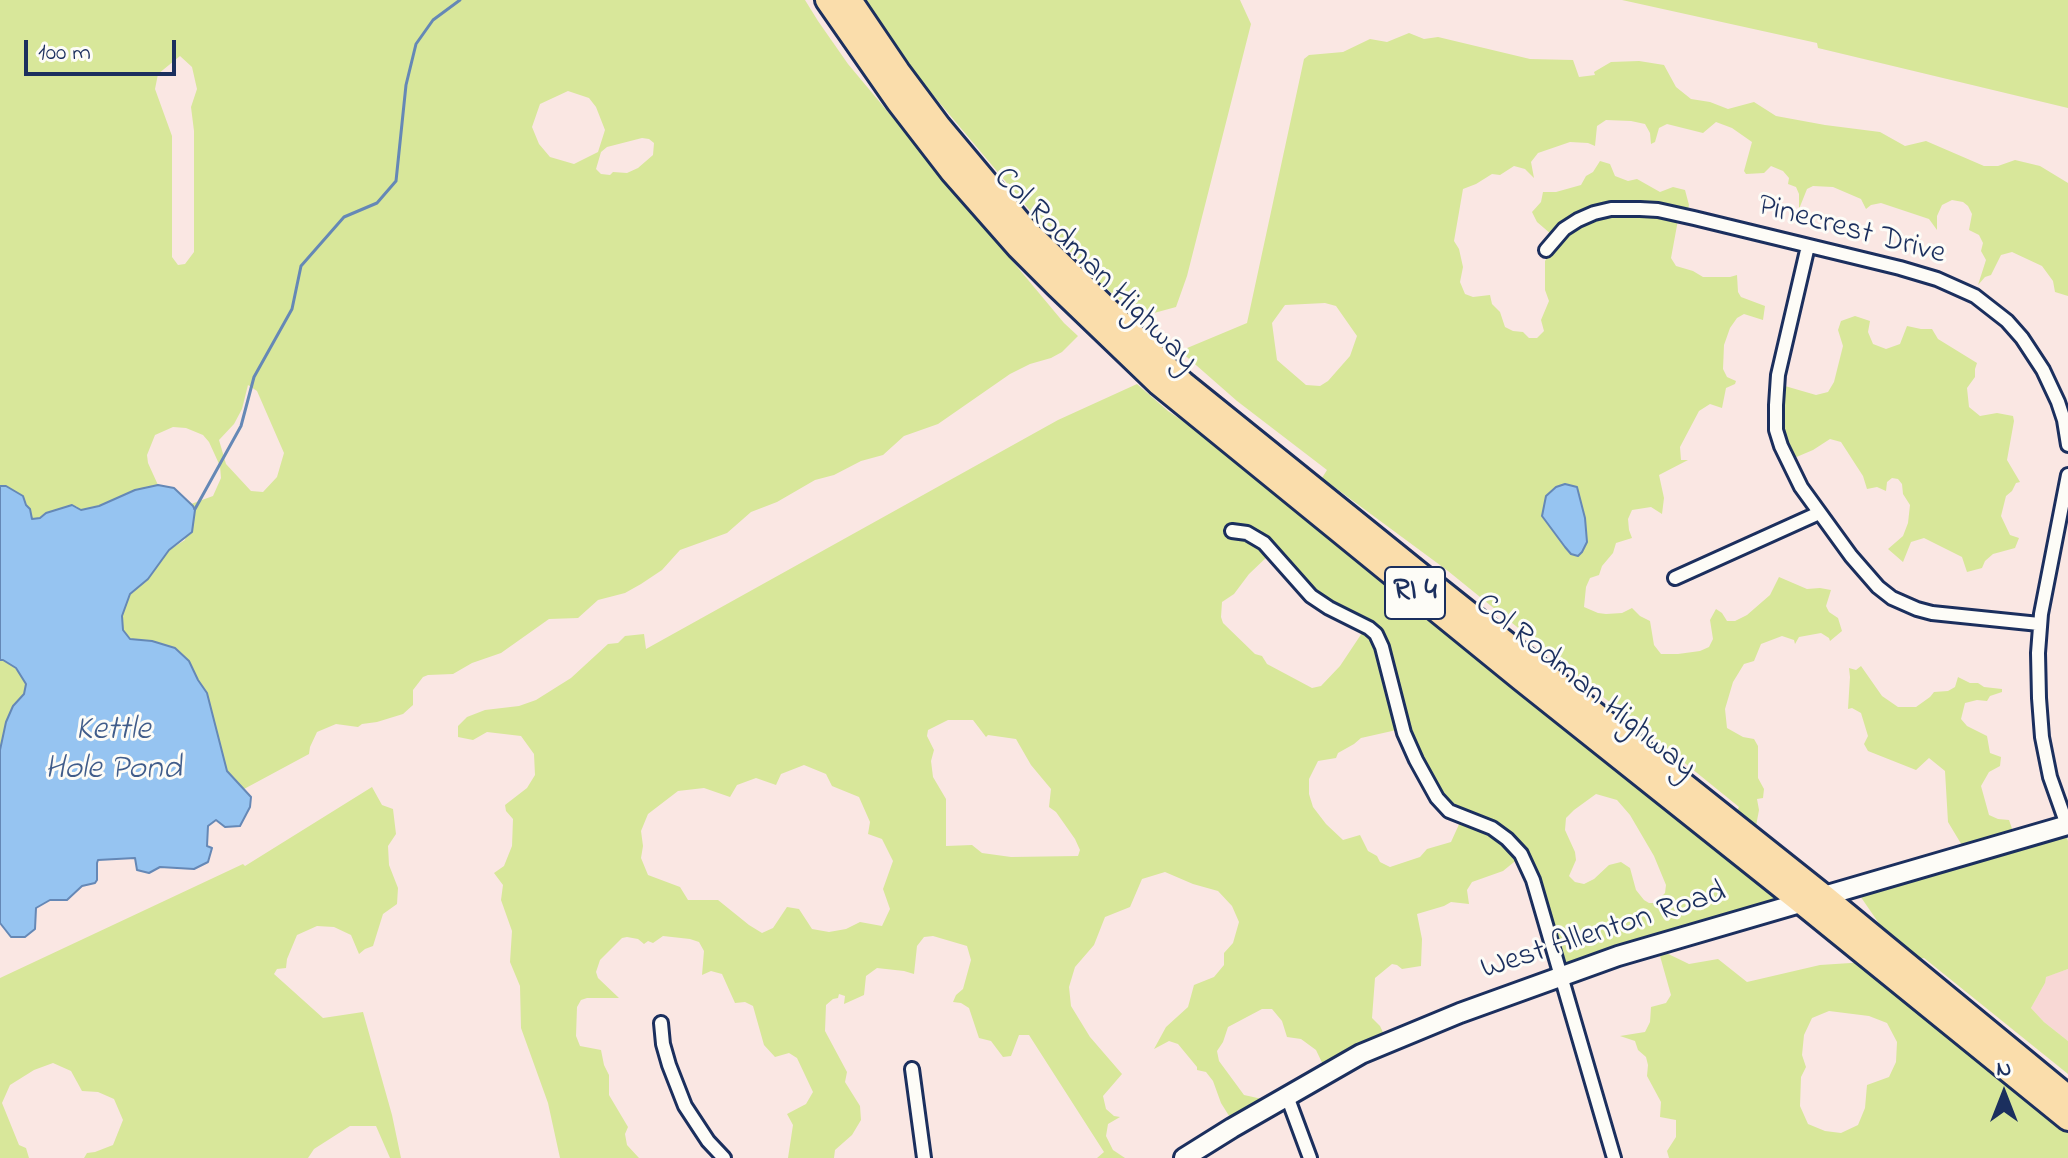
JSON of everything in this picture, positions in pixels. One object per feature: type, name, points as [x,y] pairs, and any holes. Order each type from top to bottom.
[{"type":"highway","name":"Col Rodman Highway","points":[[827,0],[890,92],[952,172],[1046,276],[1159,384],[2068,1119]]},
{"type":"highway","name":"Col Rodman Highway","points":[[850,0],[939,126],[1027,231],[1183,383],[1824,896],[2068,1097]]},
{"type":"street","name":"Pinecrest Drive","points":[[1546,250],[1564,229],[1578,220],[1594,213],[1626,208],[1658,210],[1920,273],[1957,287],[1992,308],[2022,338],[2043,370],[2064,420],[2068,445]]},
{"type":"street","points":[[1808,246],[1778,375],[1776,418],[1778,438],[1801,487],[1868,577],[1903,604],[1932,613],[2039,624]]},
{"type":"street","points":[[2067,825],[2050,777],[2042,737],[2039,624],[2068,475]]},
{"type":"street","points":[[1675,578],[1819,513]]},
{"type":"street","points":[[1232,531],[1247,533],[1264,543],[1311,596],[1376,634],[1401,725],[1416,760],[1443,805],[1449,811],[1492,828],[1521,854],[1533,880],[1614,1158]]},
{"type":"street","name":"West Allenton Road","points":[[1184,1158],[1361,1054],[1460,1013],[1618,956],[2067,825]]},
{"type":"street","points":[[661,1023],[669,1065],[685,1106],[708,1141],[724,1158]]},
{"type":"street","points":[[912,1069],[924,1158]]},
{"type":"street","points":[[1287,1096],[1310,1158]]},
{"type":"shaded area","points":[[2068,969],[2068,1041],[2031,1008],[2045,983],[2045,977]]},
{"type":"green space","points":[[0,0],[805,0],[848,64],[1078,336],[1062,352],[1010,374],[938,424],[904,436],[883,455],[815,480],[777,502],[751,512],[727,533],[680,550],[662,570],[641,584],[625,593],[598,600],[578,618],[549,619],[501,653],[472,663],[453,674],[423,677],[413,690],[413,705],[403,714],[358,727],[336,724],[317,732],[309,754],[244,789],[227,771],[207,693],[189,661],[152,641],[130,639],[123,631],[122,616],[130,594],[148,579],[169,550],[185,540],[191,504],[213,496],[221,478],[220,466],[209,442],[203,435],[186,428],[173,427],[155,435],[147,455],[158,485],[80,510],[76,506],[31,519],[6,486],[0,486]],"holes":[[[180,56],[192,67],[197,89],[191,107],[194,131],[194,252],[185,264],[178,265],[172,257],[172,136],[155,89],[158,74]],[[568,91],[589,98],[605,130],[598,152],[574,164],[550,157],[539,144],[532,127],[540,104]],[[642,138],[654,143],[653,155],[638,168],[610,175],[601,174],[596,169],[601,152],[607,147]],[[248,385],[257,391],[284,453],[277,477],[263,492],[251,491],[226,464],[219,440],[234,424],[242,409]]]},
{"type":"green space","points":[[865,0],[1240,0],[1251,24],[1187,276],[1176,307],[1154,313],[1149,311],[1140,317],[1081,267],[1083,263],[1048,232],[912,70]]},
{"type":"green space","points":[[1622,0],[2068,0],[2068,108],[1818,48],[1817,43]]},
{"type":"green space","points":[[1409,33],[1424,39],[1438,37],[1530,59],[1573,60],[1579,77],[1595,75],[1594,72],[1611,62],[1639,61],[1664,65],[1676,87],[1691,99],[1728,109],[1754,102],[1776,116],[1880,132],[1905,146],[1926,141],[1984,166],[1998,166],[2015,160],[2040,166],[2068,183],[2068,296],[2055,292],[2053,281],[2042,266],[2012,252],[2001,255],[1991,275],[1978,285],[1986,260],[1981,251],[1983,243],[1979,235],[1969,230],[1972,214],[1963,202],[1952,200],[1942,205],[1937,216],[1937,230],[1929,219],[1881,203],[1866,209],[1861,199],[1833,187],[1813,186],[1807,189],[1799,209],[1799,194],[1796,187],[1788,184],[1789,178],[1783,171],[1771,166],[1764,173],[1746,174],[1744,171],[1752,142],[1732,128],[1716,122],[1703,133],[1667,124],[1659,128],[1655,142],[1651,144],[1645,124],[1606,120],[1597,126],[1595,146],[1570,142],[1538,153],[1531,162],[1534,178],[1525,169],[1514,166],[1500,175],[1492,174],[1463,189],[1454,241],[1463,267],[1460,282],[1465,294],[1473,297],[1490,295],[1505,327],[1523,332],[1529,338],[1537,338],[1544,331],[1541,320],[1549,301],[1545,290],[1545,261],[1558,240],[1537,222],[1532,212],[1541,202],[1543,192],[1581,185],[1600,161],[1610,164],[1615,176],[1628,181],[1637,179],[1660,192],[1673,187],[1685,190],[1689,205],[1686,218],[1678,220],[1671,258],[1676,266],[1703,277],[1737,275],[1741,297],[1765,306],[1763,320],[1744,314],[1730,328],[1724,345],[1723,369],[1727,377],[1736,381],[1735,384],[1726,388],[1722,408],[1710,404],[1699,411],[1680,447],[1681,460],[1688,460],[1659,475],[1664,498],[1662,514],[1651,507],[1632,510],[1628,519],[1632,538],[1616,543],[1599,575],[1590,578],[1584,607],[1606,614],[1622,613],[1632,608],[1650,621],[1654,645],[1661,654],[1678,654],[1709,647],[1713,639],[1710,620],[1716,609],[1727,621],[1747,615],[1770,595],[1779,577],[1807,589],[1831,590],[1826,606],[1838,618],[1842,631],[1830,641],[1821,633],[1799,637],[1795,644],[1794,640],[1782,636],[1761,644],[1754,661],[1744,664],[1733,682],[1725,709],[1727,728],[1754,739],[1758,746],[1758,778],[1764,789],[1763,798],[1757,799],[1759,810],[1756,826],[1737,811],[1739,807],[1448,571],[1322,478],[1327,470],[1237,401],[1180,351],[1247,323],[1304,59],[1309,55],[1343,52],[1370,39],[1387,42]],"holes":[[[1325,303],[1336,306],[1357,336],[1350,356],[1328,381],[1320,386],[1306,385],[1277,360],[1272,323],[1285,305]]]},
{"type":"green space","points":[[1855,316],[1870,321],[1868,332],[1873,344],[1886,349],[1900,344],[1907,326],[1932,329],[1938,339],[1977,363],[1975,377],[1967,388],[1969,407],[1980,416],[1997,413],[2013,416],[2007,460],[2020,482],[2006,496],[2001,516],[2010,535],[2019,538],[2015,548],[1993,554],[1982,568],[1967,572],[1962,557],[1924,538],[1911,542],[1903,562],[1888,549],[1903,536],[1908,523],[1910,505],[1903,494],[1902,484],[1892,478],[1887,482],[1886,491],[1877,487],[1867,489],[1863,476],[1841,442],[1830,439],[1813,450],[1787,461],[1785,459],[1776,388],[1778,384],[1816,395],[1828,392],[1834,382],[1843,346],[1838,330],[1841,321]]},
{"type":"green space","points":[[1137,384],[1797,900],[1565,979],[1536,885],[1519,858],[1503,871],[1472,882],[1467,890],[1469,904],[1451,902],[1417,914],[1422,939],[1421,966],[1402,969],[1392,964],[1375,978],[1372,1018],[1380,1026],[1389,1045],[1327,1073],[1316,1050],[1301,1039],[1287,1037],[1282,1021],[1272,1009],[1262,1009],[1228,1027],[1217,1051],[1219,1061],[1244,1095],[1262,1099],[1269,1109],[1236,1127],[1221,1103],[1213,1081],[1206,1072],[1197,1070],[1178,1044],[1169,1041],[1154,1049],[1166,1027],[1188,1007],[1194,985],[1214,977],[1224,965],[1224,953],[1233,943],[1239,922],[1232,906],[1218,891],[1165,872],[1142,879],[1130,907],[1105,917],[1094,945],[1075,967],[1069,987],[1071,1006],[1090,1037],[1122,1074],[1103,1096],[1106,1109],[1120,1117],[1108,1124],[1106,1136],[1113,1150],[1125,1158],[1097,1158],[1104,1152],[1029,1035],[1019,1035],[1011,1056],[1003,1057],[991,1041],[979,1038],[969,1008],[953,1002],[963,989],[971,960],[967,946],[933,936],[924,937],[917,946],[914,974],[877,968],[866,976],[864,995],[844,1004],[845,996],[839,994],[838,998],[826,1005],[825,1031],[847,1072],[845,1082],[860,1106],[861,1120],[852,1135],[835,1150],[834,1158],[788,1158],[793,1125],[787,1114],[806,1104],[813,1092],[797,1058],[789,1053],[775,1057],[764,1045],[753,1006],[745,1002],[735,1003],[722,974],[711,971],[702,975],[704,951],[699,942],[663,936],[653,943],[648,941],[644,944],[638,939],[622,938],[600,960],[596,972],[598,978],[619,998],[581,1000],[577,1007],[576,1036],[580,1046],[601,1050],[609,1075],[609,1095],[628,1127],[625,1134],[627,1145],[639,1158],[560,1158],[548,1103],[521,1028],[520,986],[510,962],[512,931],[501,900],[503,885],[494,873],[504,866],[512,846],[513,819],[505,805],[527,788],[535,775],[534,754],[521,736],[487,732],[473,740],[458,737],[458,726],[467,717],[485,710],[519,706],[536,700],[571,678],[608,644],[618,643],[625,636],[644,634],[646,649],[1058,420]],"holes":[[[1270,554],[1364,630],[1340,666],[1321,686],[1312,688],[1267,664],[1262,656],[1255,654],[1223,623],[1222,602],[1234,594]],[[948,720],[973,720],[986,737],[1016,739],[1031,765],[1051,789],[1049,807],[1075,839],[1080,850],[1078,856],[1011,857],[982,853],[972,845],[946,846],[946,799],[933,777],[931,761],[934,750],[927,736],[928,730]],[[1401,729],[1436,796],[1461,820],[1451,842],[1427,849],[1420,857],[1390,867],[1368,851],[1360,835],[1343,840],[1326,824],[1313,807],[1309,779],[1318,761],[1336,758],[1338,753],[1361,738]],[[804,765],[826,774],[832,786],[859,797],[870,822],[868,834],[882,839],[893,861],[883,889],[890,909],[882,926],[860,922],[829,932],[812,929],[799,909],[787,907],[773,928],[762,933],[718,900],[688,900],[680,887],[648,875],[641,858],[641,831],[648,814],[678,791],[704,788],[730,797],[737,785],[756,778],[776,785],[781,774]],[[1596,794],[1617,800],[1630,815],[1654,856],[1666,885],[1665,893],[1655,903],[1644,900],[1636,890],[1630,868],[1621,862],[1609,865],[1584,884],[1575,882],[1569,876],[1576,860],[1565,830],[1566,818]]]},
{"type":"green space","points":[[0,660],[16,668],[26,684],[25,694],[13,706],[6,722],[0,750]]},
{"type":"green space","points":[[1861,666],[1882,696],[1898,707],[1916,707],[1934,692],[1948,691],[1955,687],[1958,677],[1984,687],[2002,689],[1987,701],[1965,703],[1961,719],[1967,726],[1987,736],[1990,753],[2001,757],[2000,766],[1989,772],[1981,786],[1989,815],[2009,820],[2017,843],[2064,829],[2068,841],[2068,969],[2046,977],[2031,1008],[2068,1041],[2068,1074],[1924,958],[1916,959],[1906,953],[1878,922],[1856,890],[1969,857],[1948,822],[1945,771],[1929,758],[1916,770],[1868,751],[1864,744],[1868,736],[1861,713],[1848,709],[1849,668],[1856,670]]},
{"type":"green space","points":[[372,787],[382,805],[393,809],[396,834],[388,846],[389,865],[398,888],[397,904],[383,914],[373,946],[359,954],[351,935],[334,927],[317,926],[297,935],[286,968],[277,969],[274,974],[323,1018],[363,1012],[401,1158],[390,1158],[376,1126],[350,1126],[314,1149],[308,1158],[84,1158],[87,1153],[113,1145],[123,1120],[114,1099],[98,1092],[82,1091],[71,1071],[53,1063],[34,1070],[10,1085],[2,1103],[19,1145],[26,1148],[29,1158],[0,1158],[0,978],[243,864],[245,866]]},
{"type":"green space","points":[[1658,949],[1689,964],[1718,959],[1747,982],[1820,965],[1866,962],[2068,1119],[2068,1158],[1669,1158],[1667,1151],[1676,1137],[1676,1120],[1660,1117],[1661,1102],[1647,1076],[1646,1057],[1638,1050],[1635,1041],[1620,1036],[1645,1032],[1650,1022],[1651,1007],[1666,1003],[1671,995]],"holes":[[[1829,1011],[1869,1016],[1887,1023],[1897,1042],[1896,1062],[1889,1077],[1867,1085],[1865,1108],[1858,1125],[1841,1133],[1808,1124],[1800,1106],[1801,1077],[1806,1067],[1802,1055],[1804,1035],[1812,1018]]]},
{"type":"water","points":[[1565,484],[1577,487],[1585,518],[1587,542],[1578,556],[1571,554],[1542,516],[1546,496]]},
{"type":"water","name":"Kettle Hole Pond","points":[[158,485],[174,488],[193,506],[192,532],[169,550],[148,579],[130,594],[122,616],[123,630],[130,639],[175,648],[189,661],[207,693],[227,771],[251,797],[250,807],[240,826],[225,827],[216,820],[208,826],[207,846],[212,848],[208,862],[194,869],[160,867],[149,873],[137,870],[135,858],[98,860],[95,883],[82,886],[67,900],[50,900],[36,908],[35,929],[25,937],[11,937],[0,923],[0,750],[6,722],[13,706],[24,694],[26,684],[16,668],[0,660],[0,486],[23,496],[32,519],[72,505],[81,510],[99,506],[135,490]]},
{"type":"waterway","points":[[195,509],[241,426],[254,377],[292,309],[301,266],[344,217],[377,203],[396,181],[406,85],[416,44],[433,20],[460,0]]}]
